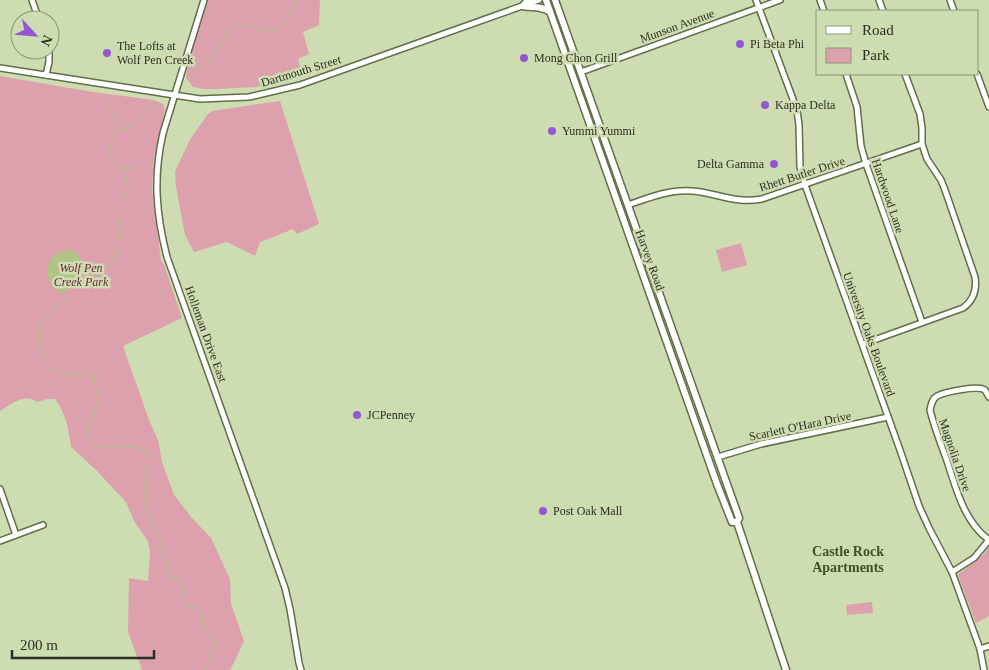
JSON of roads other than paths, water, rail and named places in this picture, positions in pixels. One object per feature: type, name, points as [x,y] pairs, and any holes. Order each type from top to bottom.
[{"type":"main road","name":"Harvey Road","points":[[546,0],[732,522],[737,522]]},
{"type":"main road","points":[[550,0],[555,12],[561,16]]},
{"type":"main road","name":"Harvey Road","points":[[555,0],[739,518],[737,522],[786,670]]},
{"type":"main road","points":[[525,3],[535,8],[544,8],[550,12]]},
{"type":"main road","points":[[564,51],[571,58],[575,69],[581,72],[578,77],[579,93]]},
{"type":"main road","points":[[610,182],[616,186],[623,205],[628,205]]},
{"type":"main road","points":[[634,250],[640,251],[646,270],[652,275]]},
{"type":"main road","points":[[671,353],[679,348]]},
{"type":"main road","points":[[702,440],[708,442],[714,458],[718,458]]},
{"type":"street","name":"Holleman Drive East","points":[[204,0],[159,150],[156,173],[158,210],[167,257],[285,588],[301,670]]},
{"type":"street","name":"Dartmouth Street","points":[[0,68],[200,99],[248,98],[300,85],[525,3],[539,0]]},
{"type":"street","name":"University Oaks Boulevard","points":[[756,0],[797,110],[800,167],[805,185],[919,506],[952,572],[980,649],[984,670]]},
{"type":"street","name":"Munson Avenue","points":[[581,72],[780,0]]},
{"type":"street","points":[[46,75],[49,60]]},
{"type":"street","name":"Hardwood Lane","points":[[846,75],[857,107],[861,146],[866,164],[922,322]]},
{"type":"street","points":[[863,344],[963,308],[968,305],[976,291],[975,277],[945,190],[941,180],[927,159],[922,144],[920,114],[905,75]]},
{"type":"street","points":[[977,75],[989,107]]},
{"type":"street","name":"Rhett Butler Drive","points":[[628,205],[662,194],[682,191],[693,191],[732,200],[759,200],[922,144]]},
{"type":"street","name":"Magnolia Drive","points":[[989,397],[986,391],[980,388],[953,392],[937,396],[931,404],[930,410],[960,502],[974,526],[989,540]]},
{"type":"street","name":"Scarlett O'Hara Drive","points":[[718,458],[761,444],[888,417]]},
{"type":"street","points":[[0,489],[16,535]]},
{"type":"street","points":[[0,541],[43,525]]},
{"type":"street","points":[[952,572],[974,558],[989,540]]},
{"type":"street","points":[[980,649],[989,646]]},
{"type":"waterway","points":[[191,78],[217,51],[236,24],[267,31],[274,30],[279,28],[288,19],[297,0]]},
{"type":"waterway","points":[[100,93],[103,101]]},
{"type":"waterway","points":[[105,104],[119,119],[122,130]]},
{"type":"waterway","points":[[154,105],[133,124],[117,131],[112,140],[111,158],[121,169],[128,186],[128,191],[121,197],[122,213],[116,256],[111,264],[72,288],[63,301],[42,321],[38,330],[39,345],[52,371],[83,375],[91,374],[94,379],[98,402],[87,434],[94,445],[102,448],[119,446],[139,448],[148,453],[150,462],[147,475],[146,508],[162,544],[171,578],[181,581],[183,586],[181,591],[186,598],[186,606],[196,608],[203,614],[202,627],[212,634],[214,638],[213,652],[206,670]]},
{"type":"waterway","points":[[121,168],[128,166],[140,169]]},
{"type":"place","name":"Pi Beta Phi","points":[[740,44]]},
{"type":"place","name":"The Lofts at Wolf Pen Creek","points":[[107,53]]},
{"type":"place","name":"Mong Chon Grill","points":[[524,58]]},
{"type":"place","name":"Kappa Delta","points":[[765,105]]},
{"type":"place","name":"Yummi Yummi","points":[[552,131]]},
{"type":"place","name":"Delta Gamma","points":[[774,164]]},
{"type":"place","name":"JCPenney","points":[[357,415]]},
{"type":"place","name":"Post Oak Mall","points":[[543,511]]},
{"type":"district","name":"Castle Rock Apartments","points":[[848,560]]},
{"type":"park label","name":"Wolf Pen Creek Park","points":[[81,275]]}]
